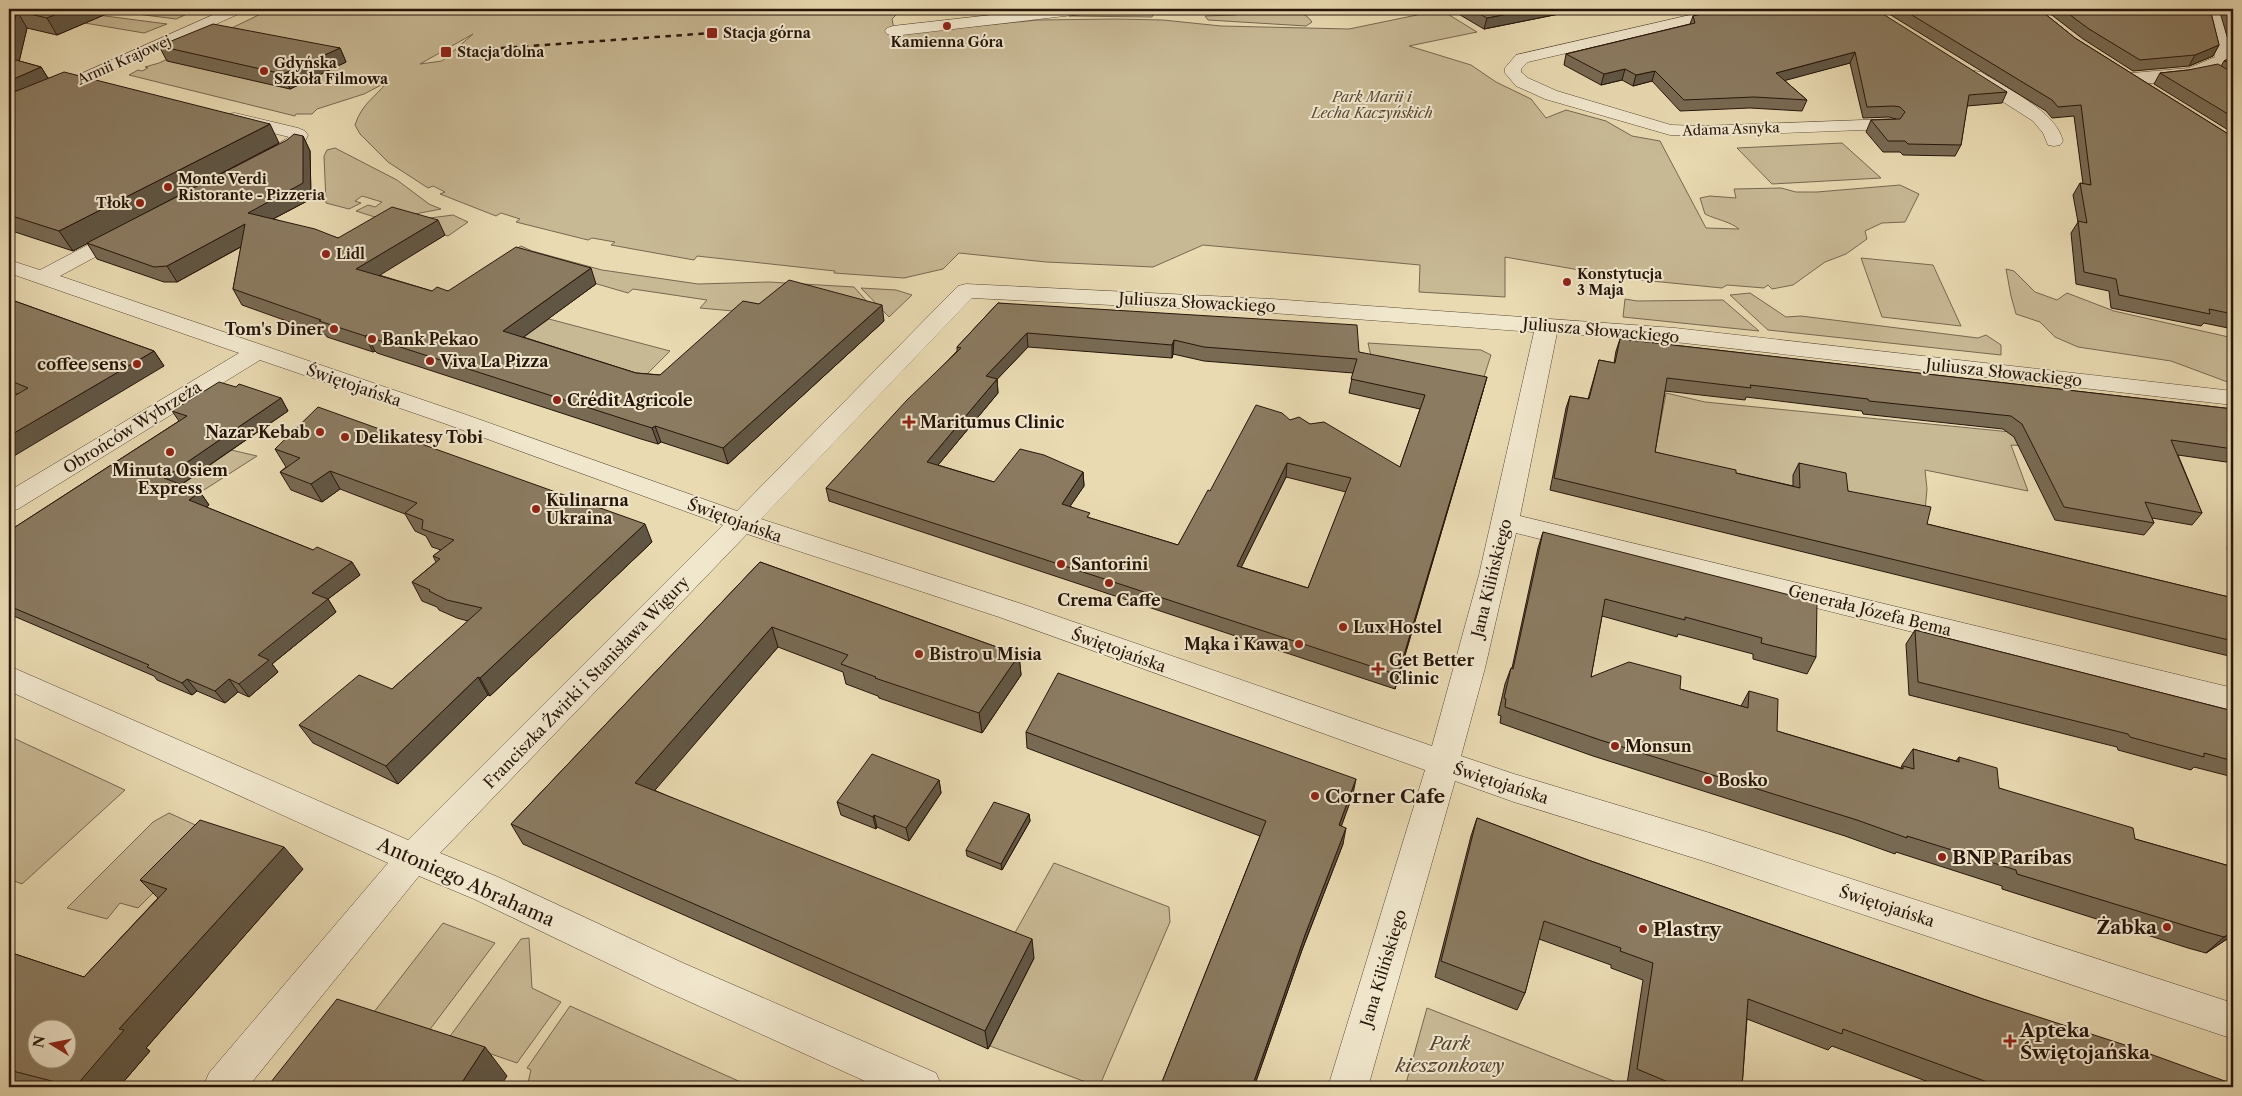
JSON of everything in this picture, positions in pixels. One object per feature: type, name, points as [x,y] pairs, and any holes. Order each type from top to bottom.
[{"type":"street","name":"Armii Krajowej","points":[[9,112],[238,9]]},
{"type":"street","points":[[893,31],[1082,9]]},
{"type":"street","name":"Adama Asnyka","points":[[1735,9],[1522,58],[1513,68],[1513,73],[1522,82],[1535,89],[1670,130],[1889,124]]},
{"type":"street","points":[[2128,78],[2178,75],[2211,68],[2224,59],[2212,9]]},
{"type":"street","points":[[2112,67],[2152,93]]},
{"type":"street","points":[[1962,68],[2040,117],[2052,132],[2054,142]]},
{"type":"street","points":[[78,81],[108,88]]},
{"type":"street","points":[[214,113],[292,132],[299,136],[298,140],[286,149],[252,167]]},
{"type":"street","points":[[40,278],[139,226]]},
{"type":"street","name":"Świętojańska","points":[[9,266],[456,419],[742,522],[1010,610],[1194,677],[1514,788],[1720,851],[2233,1021]]},
{"type":"street","name":"Juliusza Słowackiego","points":[[966,291],[1272,306],[1676,335],[2233,398]]},
{"type":"street","name":"Franciszka Żwirki i Stanisława Wigury","points":[[223,1087],[413,858],[966,291]]},
{"type":"street","name":"Jana Kilińskiego","points":[[1348,1087],[1425,830],[1506,522],[1546,341],[1546,325]]},
{"type":"street","name":"Obrońców Wybrzeża","points":[[9,503],[257,352]]},
{"type":"street","name":"Generała Józefa Bema","points":[[1506,522],[2233,700]]},
{"type":"street","name":"Antoniego Abrahama","points":[[9,678],[355,834],[486,888],[679,979],[922,1087]]},
{"type":"green space","points":[[1275,8],[1292,10],[1307,16],[1312,22],[1306,26],[1208,20],[1205,16],[1235,15],[1251,9]]},
{"type":"green space","points":[[139,9],[186,11],[185,15],[176,19],[129,13]]},
{"type":"green space","name":"Park Marii i Lecha Kaczyńskich","points":[[271,9],[897,9],[898,13],[892,19],[895,34],[1038,20],[1116,19],[1163,20],[1221,26],[1349,29],[1441,10],[1477,32],[1409,46],[1471,65],[1496,82],[1531,99],[1546,118],[1566,110],[1606,121],[1632,136],[1660,141],[1706,228],[1739,229],[1705,214],[1700,198],[1710,196],[1736,198],[1734,189],[1781,188],[1796,192],[1817,192],[1900,185],[1919,194],[1905,222],[1882,223],[1865,231],[1867,239],[1846,254],[1825,262],[1793,285],[1772,289],[1768,285],[1764,288],[1727,285],[1722,288],[1631,279],[1505,257],[1505,297],[1419,292],[1420,265],[1203,245],[1153,267],[1046,262],[959,253],[943,269],[904,278],[834,273],[835,271],[697,256],[694,260],[611,245],[615,242],[592,238],[588,240],[516,222],[520,219],[501,213],[496,216],[440,194],[445,192],[433,186],[428,188],[388,162],[360,134],[355,125],[361,111],[387,82],[364,94],[317,109],[312,114],[296,114],[295,116],[129,75],[159,63]],"holes":[[[473,34],[442,61],[420,64]]]},
{"type":"green space","points":[[1122,9],[1141,9],[1153,15],[1152,17],[1069,16]]},
{"type":"green space","points":[[90,14],[167,24],[144,33],[73,21]]},
{"type":"green space","points":[[1842,143],[1881,178],[1772,184],[1737,148]]},
{"type":"green space","points":[[335,148],[397,180],[429,204],[441,209],[384,220],[356,211],[368,205],[375,207],[382,202],[362,196],[355,201],[361,203],[349,209],[326,203],[324,156],[327,150]]},
{"type":"green space","points":[[453,215],[468,222],[448,236],[399,222]]},
{"type":"green space","points":[[521,246],[532,251],[602,270],[698,284],[769,282],[854,287],[871,306],[751,315],[733,311],[700,308],[707,300],[633,289],[628,293],[522,262],[508,254]]},
{"type":"green space","points":[[1861,258],[1933,265],[1961,326],[1882,317]]},
{"type":"green space","points":[[2006,269],[2014,271],[2035,292],[2057,300],[2067,293],[2114,311],[2233,338],[2233,384],[2171,361],[2078,347],[2055,337],[2040,322],[2016,314]]},
{"type":"green space","points":[[861,288],[896,290],[912,295],[889,317]]},
{"type":"green space","points":[[1750,293],[1786,317],[1801,316],[1978,338],[1986,335],[2001,345],[2001,355],[1768,330],[1730,295]]},
{"type":"green space","points":[[1625,299],[1637,301],[1723,300],[1759,331],[1623,317]]},
{"type":"green space","points":[[549,319],[670,351],[637,384],[513,345]]},
{"type":"green space","points":[[1368,343],[1481,350],[1491,355],[1482,383],[1372,361]]},
{"type":"green space","points":[[1666,393],[1705,402],[2062,437],[2042,447],[2011,445],[2028,491],[1925,470],[1927,489],[1924,522],[1671,467],[1655,452]]},
{"type":"green space","points":[[227,449],[257,456],[193,497],[9,599]]},
{"type":"green space","points":[[9,736],[125,790],[22,884],[9,879]]},
{"type":"green space","points":[[169,813],[213,833],[138,908],[120,903],[107,919],[67,908],[153,822]]},
{"type":"green space","points":[[1054,863],[1169,907],[1170,922],[1099,1087],[990,1046],[1033,958],[1007,947]]},
{"type":"green space","points":[[443,923],[495,943],[428,1032],[374,1012]]},
{"type":"green space","points":[[529,938],[532,988],[561,1002],[517,1063],[448,1039],[521,939]]},
{"type":"green space","points":[[570,1006],[752,1087],[527,1087],[531,1070],[527,1068]]},
{"type":"green space","name":"Park kieszonkowy","points":[[1427,1008],[1629,1087],[1405,1087]]},
{"type":"building","points":[[9,9],[68,9],[47,18],[17,11],[9,41]]},
{"type":"building","points":[[1470,9],[1533,9],[1487,18]]},
{"type":"building","points":[[1723,9],[1875,9],[2007,92],[1969,95],[1961,145],[1908,144],[1905,141],[1888,141],[1871,120],[1900,119],[1905,112],[1900,107],[1894,106],[1867,107],[1855,52],[1776,73],[1807,100],[1754,97],[1684,100],[1655,71],[1636,75],[1625,69],[1604,74],[1566,54],[1695,23],[1693,16]]},
{"type":"building","points":[[1902,9],[2039,9],[2075,38],[2233,137],[2233,314],[2209,309],[2210,314],[2119,295],[2116,279],[2084,272],[2078,221],[2087,223],[2080,183],[2091,185],[2081,105],[2058,107],[2052,100]]},
{"type":"building","points":[[2062,9],[2210,9],[2219,45],[2195,55],[2140,60],[2089,29]]},
{"type":"building","points":[[2229,9],[2233,9],[2233,24]]},
{"type":"building","points":[[213,24],[340,48],[283,74],[159,46]]},
{"type":"building","points":[[2233,56],[2233,63],[2224,61]]},
{"type":"building","points":[[9,58],[41,67],[9,81]]},
{"type":"building","points":[[2218,64],[2233,73],[2233,117],[2160,73],[2188,70]]},
{"type":"building","points":[[64,72],[270,124],[59,231],[9,215],[9,94]]},
{"type":"building","points":[[294,134],[303,136],[303,183],[248,213],[315,229],[338,238],[392,207],[438,220],[356,269],[432,291],[437,287],[448,291],[516,247],[591,268],[503,331],[636,373],[660,375],[743,301],[759,304],[789,280],[882,305],[723,448],[655,426],[652,428],[636,423],[367,335],[365,336],[233,289],[245,224],[167,266],[154,267],[87,243],[287,140]]},
{"type":"building","points":[[9,299],[154,351],[9,436],[9,399],[28,388],[9,380]]},
{"type":"building","points":[[998,303],[1357,325],[1359,352],[1487,377],[1398,675],[826,488],[907,400],[961,348],[957,347]],"holes":[[[1027,333],[1172,345],[1174,340],[1204,347],[1357,359],[1351,379],[1425,395],[1400,467],[1324,422],[1310,424],[1299,417],[1290,420],[1282,413],[1256,405],[1210,491],[1208,490],[1178,545],[1087,517],[1090,513],[1062,504],[1083,472],[1044,455],[1020,449],[994,482],[927,462],[997,379],[986,376]],[[1287,463],[1351,478],[1308,588],[1237,566]]]},
{"type":"building","points":[[1620,339],[2233,409],[2233,449],[2171,440],[2202,513],[2145,502],[2154,523],[2064,507],[2022,424],[2011,416],[1869,401],[1868,399],[1750,385],[1751,388],[1667,378],[1655,452],[1736,470],[1736,473],[1800,488],[1799,463],[1846,473],[1848,491],[1931,507],[1927,524],[2233,598],[2233,641],[1554,478],[1570,396],[1589,399],[1599,360],[1615,363]]},
{"type":"building","points":[[219,382],[236,387],[239,384],[281,398],[164,478],[200,492],[189,500],[313,550],[317,547],[352,562],[312,593],[328,599],[258,655],[269,660],[239,684],[229,679],[215,691],[187,679],[182,683],[147,667],[149,665],[9,606],[9,531],[187,416],[172,411]]},
{"type":"building","points":[[318,407],[645,524],[480,678],[478,677],[386,766],[299,725],[359,675],[392,689],[482,608],[447,600],[412,582],[440,559],[433,556],[454,540],[422,529],[423,520],[405,513],[417,503],[330,471],[311,484],[280,472],[300,458],[275,449]]},
{"type":"building","points":[[1543,532],[1817,602],[1816,657],[1761,643],[1762,638],[1685,617],[1685,620],[1605,599],[1591,677],[1629,662],[1681,676],[1680,689],[1748,708],[1749,691],[1778,699],[1777,731],[1903,769],[1903,766],[1914,769],[1913,749],[1959,762],[1959,757],[1997,768],[1999,788],[2133,828],[2135,839],[2233,867],[2233,931],[2224,937],[2017,874],[2016,870],[1907,836],[1907,838],[1857,820],[1600,740],[1505,707],[1506,699],[1504,698],[1511,668],[1513,669]]},
{"type":"building","points":[[760,562],[1019,655],[979,713],[875,678],[841,664],[848,655],[772,627],[635,783],[1032,939],[985,1031],[511,824]]},
{"type":"building","points":[[1915,630],[2233,711],[2233,761],[2204,753],[2204,757],[2130,737],[2128,734],[1918,682]]},
{"type":"building","points":[[1058,673],[1356,779],[1339,825],[1346,828],[1305,935],[1252,1087],[1160,1087],[1266,821],[1026,732]]},
{"type":"building","points":[[872,754],[939,780],[906,828],[837,802]]},
{"type":"building","points":[[994,802],[1029,814],[1001,864],[966,850]]},
{"type":"building","points":[[1477,818],[1588,860],[1983,999],[2128,1046],[2233,1084],[2233,1087],[1987,1087],[1987,1082],[1843,1029],[1842,1034],[1748,999],[1742,1087],[1680,1087],[1637,1069],[1653,963],[1620,951],[1621,948],[1544,921],[1525,993],[1441,961]]},
{"type":"building","points":[[200,820],[284,847],[119,1029],[124,1030],[75,1087],[9,1070],[9,952],[84,977],[167,889],[140,880]]},
{"type":"building","points":[[337,999],[485,1047],[459,1087],[267,1087]]},
{"type":"railway","points":[[446,52],[712,33]]},
{"type":"place","name":"Kamienna Góra","points":[[947,26]]},
{"type":"place","name":"Stacja górna","points":[[712,33]]},
{"type":"place","name":"Stacja dolna","points":[[446,52]]},
{"type":"place","name":"Gdyńska Szkoła Filmowa","points":[[264,71]]},
{"type":"place","name":"Monte Verdi Ristorante - Pizzeria","points":[[168,187]]},
{"type":"place","name":"Tłok","points":[[140,203]]},
{"type":"place","name":"Lidl","points":[[326,254]]},
{"type":"place","name":"Konstytucja 3 Maja","points":[[1567,282]]},
{"type":"place","name":"Tom's Diner","points":[[334,329]]},
{"type":"place","name":"Bank Pekao","points":[[372,339]]},
{"type":"place","name":"Viva La Pizza","points":[[430,361]]},
{"type":"place","name":"coffee sens","points":[[137,364]]},
{"type":"place","name":"Crédit Agricole","points":[[557,400]]},
{"type":"place","name":"Maritumus Clinic","points":[[909,422]]},
{"type":"place","name":"Nazar Kebab","points":[[320,432]]},
{"type":"place","name":"Delikatesy Tobi","points":[[345,437]]},
{"type":"place","name":"Minuta Osiem Express","points":[[170,452]]},
{"type":"place","name":"Kulinarna Ukraina","points":[[536,509]]},
{"type":"place","name":"Santorini","points":[[1061,564]]},
{"type":"place","name":"Crema Caffe","points":[[1109,583]]},
{"type":"place","name":"Lux Hostel","points":[[1343,627]]},
{"type":"place","name":"Mąka i Kawa","points":[[1299,644]]},
{"type":"place","name":"Bistro u Misia","points":[[919,654]]},
{"type":"place","name":"Get Better Clinic","points":[[1378,669]]},
{"type":"place","name":"Monsun","points":[[1615,746]]},
{"type":"place","name":"Bosko","points":[[1708,780]]},
{"type":"place","name":"Corner Cafe","points":[[1315,796]]},
{"type":"place","name":"BNP Paribas","points":[[1942,857]]},
{"type":"place","name":"Żabka","points":[[2167,927]]},
{"type":"place","name":"Plastry","points":[[1643,929]]},
{"type":"place","name":"Apteka Świętojańska","points":[[2010,1041]]}]
